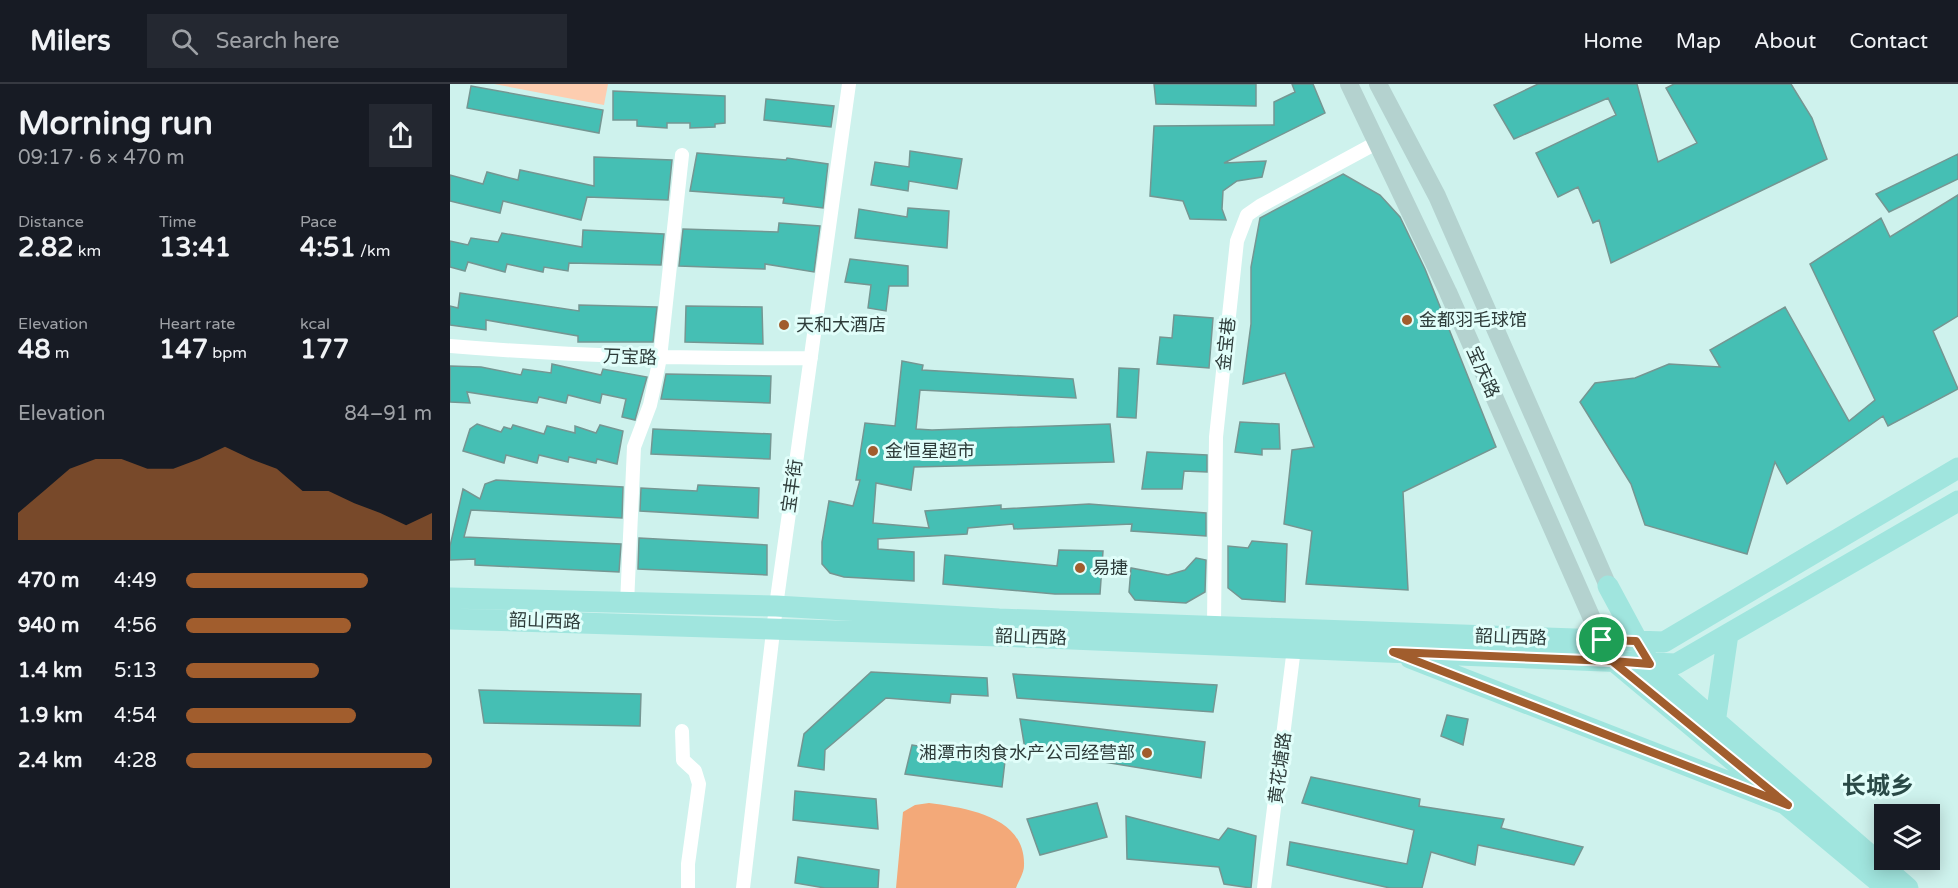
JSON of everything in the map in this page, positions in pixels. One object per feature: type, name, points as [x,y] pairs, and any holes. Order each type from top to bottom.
[{"type":"main road","name":"韶山西路","points":[[450,598],[776,606],[999,619],[1599,635],[1636,641],[1664,642],[1958,468]]},
{"type":"main road","name":"韶山西路","points":[[450,619],[774,627],[1676,664],[1958,501]]},
{"type":"main road","points":[[1608,586],[1650,664],[1672,686],[1908,888]]},
{"type":"main road","points":[[1715,723],[1728,634]]},
{"type":"main road","points":[[1599,635],[1612,661],[1886,888]]},
{"type":"main road","points":[[1393,652],[1788,805]]},
{"type":"street","name":"宝丰街","points":[[743,888],[776,606],[849,84]]},
{"type":"street","name":"宝庆路","points":[[1348,84],[1378,142],[1448,292],[1599,635]]},
{"type":"street","name":"宝庆路","points":[[1378,84],[1437,196],[1608,586]]},
{"type":"street","name":"金宝巷","points":[[1214,624],[1216,437],[1237,241],[1247,215],[1253,210],[1378,142]]},
{"type":"street","points":[[627,604],[634,447],[650,405],[660,358],[682,155]]},
{"type":"street","name":"万宝路","points":[[450,346],[660,358],[811,358]]},
{"type":"street","name":"黄花塘路","points":[[1264,888],[1294,648]]},
{"type":"street","points":[[681,731],[683,760],[695,771],[699,784],[688,864],[688,888]]},
{"type":"shaded area","points":[[494,84],[608,84],[604,105]]},
{"type":"shaded area","points":[[929,803],[976,812],[1005,825],[1015,836],[1022,849],[1024,866],[1016,888],[896,888],[903,812],[915,805]]},
{"type":"building","points":[[1154,84],[1256,84],[1256,106],[1156,104]]},
{"type":"building","points":[[1292,84],[1313,84],[1325,113],[1224,163],[1266,161],[1262,177],[1237,181],[1223,191],[1222,209],[1226,220],[1190,219],[1183,201],[1150,196],[1154,126],[1274,125],[1274,102],[1295,92]]},
{"type":"building","points":[[1538,84],[1637,84],[1658,162],[1697,143],[1666,88],[1674,84],[1791,84],[1812,118],[1827,159],[1611,263],[1599,220],[1593,223],[1578,187],[1558,197],[1536,153],[1616,115],[1608,98],[1514,139],[1494,105]]},
{"type":"building","points":[[471,86],[603,110],[599,133],[467,108]]},
{"type":"building","points":[[613,91],[725,96],[725,123],[715,124],[715,127],[690,128],[690,123],[667,123],[667,128],[637,126],[637,120],[613,120]]},
{"type":"building","points":[[766,99],[834,106],[831,127],[764,120]]},
{"type":"building","points":[[910,151],[962,159],[957,189],[909,181],[908,191],[871,185],[875,162],[909,167]]},
{"type":"building","points":[[697,153],[786,160],[787,158],[828,164],[823,208],[783,203],[784,198],[690,191]]},
{"type":"building","points":[[1958,154],[1958,179],[1889,212],[1876,194]]},
{"type":"building","points":[[594,157],[672,160],[668,200],[587,197],[581,220],[503,201],[500,213],[450,201],[450,175],[483,184],[487,172],[518,180],[520,170],[594,186]]},
{"type":"building","points":[[1343,174],[1380,195],[1400,217],[1425,269],[1496,447],[1403,492],[1408,590],[1306,584],[1312,531],[1284,524],[1292,450],[1314,447],[1285,373],[1243,384],[1251,324],[1251,267],[1260,218]]},
{"type":"building","points":[[1958,195],[1958,316],[1933,331],[1958,389],[1888,426],[1883,416],[1787,484],[1775,462],[1747,554],[1645,525],[1631,484],[1580,402],[1595,383],[1635,378],[1669,364],[1720,367],[1710,350],[1785,307],[1849,421],[1875,400],[1810,264],[1881,218],[1890,237]]},
{"type":"building","points":[[908,208],[949,211],[947,248],[855,238],[859,209],[907,217]]},
{"type":"building","points":[[779,223],[820,226],[814,272],[765,264],[765,269],[679,266],[683,229],[778,232]]},
{"type":"building","points":[[583,230],[664,234],[661,265],[569,263],[568,271],[544,267],[543,272],[507,264],[505,272],[468,262],[465,271],[450,267],[450,241],[468,245],[471,238],[498,242],[502,233],[582,247]]},
{"type":"building","points":[[850,259],[908,266],[908,286],[889,286],[886,311],[868,308],[871,285],[845,282]]},
{"type":"building","points":[[460,293],[579,311],[579,305],[657,307],[653,342],[578,342],[578,336],[486,320],[486,330],[450,325],[450,306],[458,308]]},
{"type":"building","points":[[686,306],[762,307],[763,344],[685,342]]},
{"type":"building","points":[[1174,315],[1213,318],[1209,368],[1157,364],[1160,337],[1172,338]]},
{"type":"building","points":[[902,361],[923,365],[922,370],[1073,379],[1076,398],[920,390],[916,429],[1110,424],[1114,462],[914,467],[911,490],[876,483],[873,523],[929,528],[925,511],[1001,505],[1001,509],[1089,504],[1206,513],[1206,536],[1131,531],[1132,524],[1014,529],[1013,524],[968,528],[967,534],[878,539],[878,549],[914,552],[914,581],[844,577],[830,573],[822,564],[822,542],[829,501],[853,506],[860,480],[856,480],[865,423],[895,426]]},
{"type":"building","points":[[552,364],[601,375],[603,369],[647,377],[635,420],[622,417],[626,399],[602,394],[600,403],[568,395],[566,403],[539,397],[537,403],[467,392],[470,403],[450,402],[450,366],[481,367],[521,375],[523,369],[551,373]]},
{"type":"building","points":[[1119,368],[1139,369],[1136,418],[1117,417]]},
{"type":"building","points":[[666,374],[771,376],[770,403],[661,399]]},
{"type":"building","points":[[1240,422],[1279,424],[1280,449],[1262,449],[1262,455],[1235,452]]},
{"type":"building","points":[[477,424],[501,432],[504,427],[511,429],[513,425],[544,434],[547,426],[575,433],[575,426],[596,433],[600,425],[623,431],[617,464],[597,459],[596,463],[569,457],[568,462],[539,455],[537,463],[506,455],[504,463],[463,451],[470,429]]},
{"type":"building","points":[[653,429],[771,434],[770,459],[651,454]]},
{"type":"building","points":[[1147,452],[1207,455],[1207,472],[1184,471],[1182,489],[1142,489]]},
{"type":"building","points":[[496,480],[623,487],[622,518],[471,510],[464,537],[621,544],[619,572],[475,565],[475,559],[450,560],[450,546],[463,489],[480,499],[485,484]]},
{"type":"building","points":[[698,485],[759,488],[758,518],[640,511],[641,488],[697,491]]},
{"type":"building","points":[[639,538],[767,545],[767,575],[638,569]]},
{"type":"building","points":[[1252,541],[1287,544],[1285,602],[1242,599],[1228,588],[1228,546],[1248,548]]},
{"type":"building","points":[[1059,550],[1103,551],[1100,594],[1055,594],[943,584],[945,555],[1057,566]]},
{"type":"building","points":[[1196,558],[1206,560],[1205,592],[1186,603],[1135,600],[1129,592],[1131,568],[1168,575],[1185,570]]},
{"type":"building","points":[[871,672],[987,678],[988,696],[951,694],[950,703],[886,698],[825,750],[824,770],[798,766],[804,734]]},
{"type":"building","points":[[1013,674],[1217,685],[1213,712],[1017,698]]},
{"type":"building","points":[[479,690],[641,694],[640,726],[484,723]]},
{"type":"building","points":[[1447,715],[1468,719],[1463,745],[1441,736]]},
{"type":"building","points":[[1020,719],[1205,742],[1201,778],[1025,749]]},
{"type":"building","points":[[912,745],[1005,761],[1002,787],[905,774]]},
{"type":"building","points":[[1311,777],[1420,799],[1419,806],[1504,819],[1501,828],[1583,847],[1574,865],[1478,845],[1475,865],[1431,852],[1422,888],[1390,888],[1287,865],[1290,842],[1407,864],[1414,830],[1302,803]]},
{"type":"building","points":[[795,791],[876,799],[878,829],[793,820]]},
{"type":"building","points":[[1097,803],[1107,837],[1040,855],[1027,819]]},
{"type":"building","points":[[1126,816],[1219,840],[1228,828],[1256,836],[1251,888],[1224,884],[1219,867],[1127,859]]},
{"type":"building","points":[[798,857],[879,870],[878,888],[825,888],[795,883]]},
{"type":"place","name":"金都羽毛球馆","points":[[1407,320]]},
{"type":"place","name":"天和大酒店","points":[[784,325]]},
{"type":"place","name":"金恒星超市","points":[[873,451]]},
{"type":"place","name":"易捷","points":[[1080,568]]},
{"type":"place","name":"湘潭市肉食水产公司经营部","points":[[1147,753]]},
{"type":"district","name":"长城乡","points":[[1878,786]]},
{"type":"route","points":[[1602,640],[1612,661],[1393,652],[1788,805],[1612,661],[1650,664],[1636,641],[1602,640]]}]
